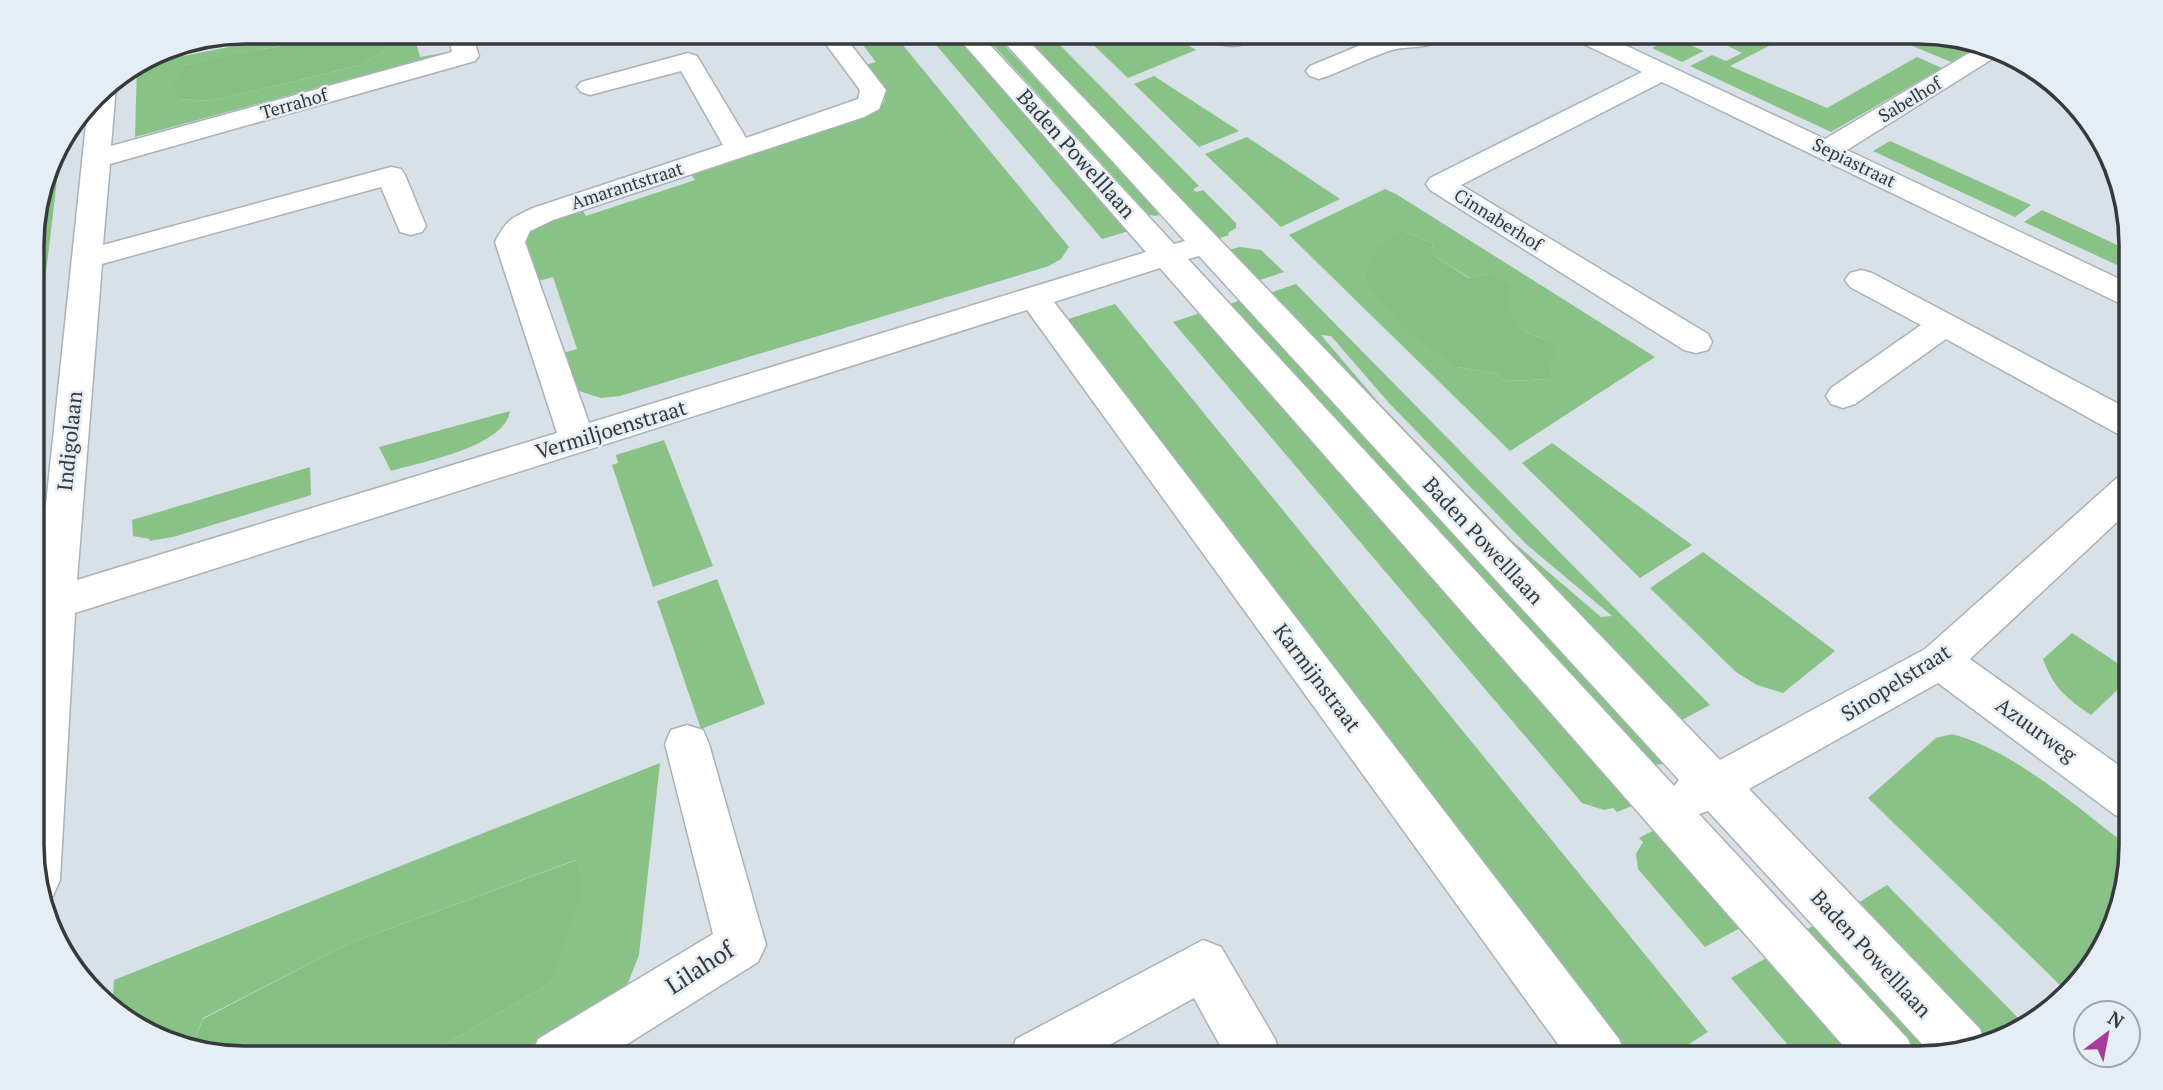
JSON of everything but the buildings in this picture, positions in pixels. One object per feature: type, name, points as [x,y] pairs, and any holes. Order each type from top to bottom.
[{"type":"street","name":"Terrahof","points":[[97,159],[466,56],[462,44]]},
{"type":"street","name":"Amarantstraat","points":[[577,441],[510,242],[518,226],[543,214],[855,111],[870,103],[873,90],[838,44]]},
{"type":"street","name":"Baden Powelllaan","points":[[976,44],[1878,1046]]},
{"type":"street","name":"Baden Powelllaan","points":[[1018,44],[1712,787],[1956,1042]]},
{"type":"street","points":[[1319,71],[1383,44]]},
{"type":"street","name":"Sepiastraat","points":[[1604,44],[2119,291]]},
{"type":"street","name":"Sabelhof","points":[[1827,150],[1985,55]]},
{"type":"street","points":[[590,87],[688,61],[739,149]]},
{"type":"street","name":"Cinnaberhof","points":[[1663,72],[1440,184],[1696,342]]},
{"type":"street","name":"Indigolaan","points":[[44,763],[55,603],[101,105]]},
{"type":"street","points":[[88,259],[391,175],[411,226]]},
{"type":"street","name":"Vermiljoenstraat","points":[[55,603],[1206,244]]},
{"type":"street","points":[[1861,280],[2119,419]]},
{"type":"street","name":"Karmijnstraat","points":[[1034,298],[1591,1046]]},
{"type":"street","points":[[1843,396],[1944,324]]},
{"type":"street","name":"Sinopelstraat","points":[[1664,809],[1712,787],[1940,661],[2119,498]]},
{"type":"street","name":"Azuurweg","points":[[1940,661],[2119,791]]},
{"type":"street","name":"Lilahof","points":[[577,1046],[741,945],[687,744]]},
{"type":"street","points":[[1057,1046],[1203,965],[1249,1046]]},
{"type":"green space","points":[[244,44],[295,44],[185,65],[179,99],[209,101],[360,65],[386,49],[382,44],[416,44],[420,57],[449,52],[135,137],[137,76],[168,59]]},
{"type":"green space","points":[[295,44],[386,44],[386,49],[360,65],[209,101],[179,99],[174,83],[185,65],[231,54]]},
{"type":"green space","points":[[862,44],[902,44],[1069,247],[1061,259],[1049,266],[620,396],[601,398],[579,391],[576,383],[568,385],[559,354],[577,349],[553,277],[535,282],[523,240],[533,227],[581,208],[586,216],[695,180],[690,173],[877,109],[884,102],[885,95],[864,65],[876,62]]},
{"type":"green space","points":[[935,44],[963,44],[1129,231],[1102,239]]},
{"type":"green space","points":[[992,44],[1003,44],[1159,212],[1158,216],[1149,215]]},
{"type":"green space","points":[[1030,44],[1059,44],[1199,186],[1193,189],[1196,192],[1203,190],[1236,223],[1236,228],[1228,233],[1229,235],[1217,239]]},
{"type":"green space","points":[[1093,44],[1186,44],[1196,50],[1128,78]]},
{"type":"green space","points":[[1660,44],[1687,44],[1704,51],[1682,62],[1652,48]]},
{"type":"green space","points":[[1773,44],[1730,66],[1827,108],[1917,57],[1942,68],[1831,132],[1690,66],[1712,55],[1726,61],[1742,53],[1728,46]]},
{"type":"green space","points":[[1908,44],[1945,45],[1971,51],[1951,62]]},
{"type":"green space","points":[[1154,76],[1239,131],[1199,147],[1134,84]]},
{"type":"green space","points":[[1247,137],[1340,199],[1281,227],[1205,154]]},
{"type":"green space","points":[[1890,141],[2031,205],[2015,217],[1873,151]]},
{"type":"green space","points":[[58,171],[44,290],[45,218]]},
{"type":"green space","points":[[1385,189],[1655,357],[1510,451],[1289,235]],"holes":[[[1403,231],[1432,243],[1434,256],[1470,278],[1489,274],[1506,308],[1523,331],[1546,340],[1549,379],[1506,381],[1494,373],[1457,367]]]},
{"type":"green space","points":[[2042,210],[2119,246],[2119,266],[2024,222]]},
{"type":"green space","points":[[1403,231],[1432,243],[1434,256],[1469,278],[1489,274],[1510,286],[1507,308],[1523,331],[1546,340],[1555,348],[1554,356],[1546,362],[1551,368],[1549,379],[1506,381],[1494,373],[1457,367],[1404,329],[1365,281],[1376,251]]},
{"type":"green space","points":[[1240,247],[1261,250],[1284,272],[1257,281],[1228,250]]},
{"type":"green space","points":[[1296,284],[1710,705],[1678,722],[1269,293]],"holes":[[[1321,335],[1331,336],[1389,403],[1526,544],[1612,616],[1601,617],[1512,541],[1379,403]]]},
{"type":"green space","points":[[1241,300],[1665,760],[1663,764],[1653,765],[1648,762],[1230,304]]},
{"type":"green space","points":[[1115,304],[1708,1032],[1686,1046],[1605,1046],[1059,322]]},
{"type":"green space","points":[[1200,313],[1634,805],[1617,812],[1613,808],[1604,810],[1582,803],[1173,322]]},
{"type":"green space","points":[[510,411],[505,424],[494,434],[460,451],[422,463],[391,471],[379,447]]},
{"type":"green space","points":[[664,440],[713,566],[653,587],[612,465],[618,463],[616,455]]},
{"type":"green space","points":[[1552,443],[1692,545],[1640,578],[1522,463]]},
{"type":"green space","points":[[310,467],[311,495],[173,537],[149,541],[150,539],[133,536],[132,520]]},
{"type":"green space","points":[[1703,552],[1835,651],[1783,693],[1757,685],[1736,672],[1650,588]]},
{"type":"green space","points":[[717,579],[765,704],[701,729],[657,601]]},
{"type":"green space","points":[[2072,633],[2119,664],[2119,688],[2091,715],[2061,691],[2043,659]]},
{"type":"green space","points":[[1952,734],[2000,754],[2046,783],[2119,839],[2118,872],[2104,922],[2085,957],[2061,986],[1868,798],[1936,738]]},
{"type":"green space","points":[[660,763],[639,955],[628,983],[603,1004],[531,1046],[442,1046],[550,983],[576,860],[348,944],[203,1018],[195,1039],[156,1026],[133,1012],[113,997],[114,980]]},
{"type":"green space","points":[[1656,829],[1742,927],[1705,947],[1638,869],[1636,854],[1643,842],[1639,838]]},
{"type":"green space","points":[[577,860],[581,893],[550,983],[442,1046],[231,1046],[195,1040],[203,1019],[348,944]]},
{"type":"green space","points":[[1887,885],[2019,1019],[1978,1037],[1853,906]]},
{"type":"green space","points":[[1818,923],[1933,1046],[1907,1046],[1803,932]]},
{"type":"green space","points":[[1768,957],[1846,1046],[1789,1046],[1731,978]]}]
